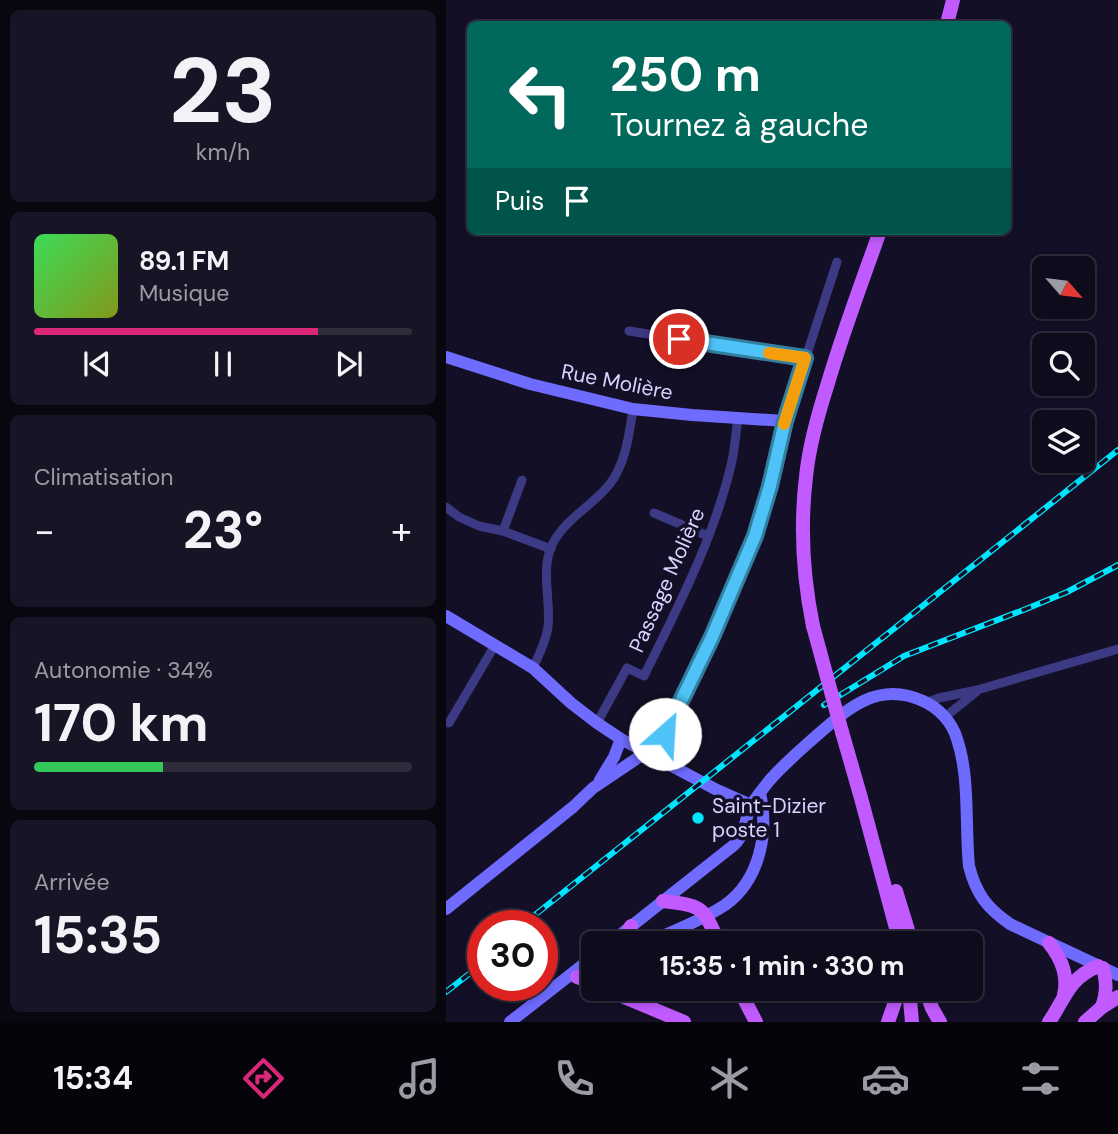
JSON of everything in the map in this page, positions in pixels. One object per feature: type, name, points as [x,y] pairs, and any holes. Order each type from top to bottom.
[{"type":"main road","points":[[948,21],[953,0]]},
{"type":"main road","points":[[879,235],[830,376],[811,444],[806,475],[803,532],[804,568],[813,626],[897,931]]},
{"type":"main road","name":"Rue Molière","points":[[446,357],[530,384],[633,409],[785,421]]},
{"type":"main road","points":[[446,616],[534,667],[571,703],[621,739],[751,805]]},
{"type":"main road","points":[[625,931],[739,840],[746,827],[751,805],[760,793],[780,769],[842,713],[872,696],[907,695],[927,702],[945,717],[953,729],[962,756],[969,866],[975,885],[986,904],[1010,924],[1118,975]]},
{"type":"main road","points":[[446,909],[593,788],[614,757],[621,739]]},
{"type":"main road","points":[[593,788],[649,755]]},
{"type":"main road","points":[[672,931],[725,905],[753,872],[763,827],[760,793]]},
{"type":"main road","points":[[861,798],[908,931]]},
{"type":"main road","points":[[873,841],[889,931]]},
{"type":"main road","points":[[663,901],[695,906],[706,915],[713,931]]},
{"type":"main road","points":[[628,931],[631,926]]},
{"type":"main road","points":[[1050,943],[1064,971],[1064,996]]},
{"type":"main road","points":[[558,984],[581,966]]},
{"type":"main road","points":[[1049,1022],[1079,976],[1100,967]]},
{"type":"main road","points":[[1100,967],[1107,987],[1102,1007]]},
{"type":"main road","points":[[558,986],[581,974]]},
{"type":"main road","points":[[577,976],[581,978]]},
{"type":"main road","points":[[1085,1022],[1118,997]]},
{"type":"main road","points":[[510,1022],[536,1001]]},
{"type":"main road","points":[[641,1001],[684,1022]]},
{"type":"main road","points":[[745,1001],[756,1022]]},
{"type":"main road","points":[[888,1022],[895,1001]]},
{"type":"main road","points":[[910,1001],[912,1022]]},
{"type":"main road","points":[[929,1001],[940,1022]]},
{"type":"main road","points":[[741,1022],[748,1007]]},
{"type":"street","points":[[649,755],[712,637],[755,536],[785,421],[837,262]]},
{"type":"street","points":[[629,331],[805,358]]},
{"type":"street","points":[[534,667],[545,642],[548,626],[547,569],[551,548],[571,519],[610,484],[622,460],[633,409]]},
{"type":"street","name":"Passage Molière","points":[[597,723],[627,668],[644,676],[691,579],[723,494],[733,459],[738,418]]},
{"type":"street","points":[[503,531],[522,480]]},
{"type":"street","points":[[446,507],[459,517],[479,526],[503,531],[551,548]]},
{"type":"street","points":[[654,513],[708,536]]},
{"type":"street","points":[[448,723],[495,645]]},
{"type":"street","points":[[927,702],[1118,649]]},
{"type":"street","points":[[945,717],[977,690]]},
{"type":"railway","points":[[541,910],[1118,450]]},
{"type":"railway","points":[[824,705],[904,656],[1067,592],[1118,565]]},
{"type":"railway","points":[[446,992],[467,976]]},
{"type":"slow traffic","points":[[769,353],[805,358],[784,424]]},
{"type":"place","name":"Saint-Dizier poste 1","points":[[698,818]]},
{"type":"route","points":[[665,734],[712,637],[755,536],[770,486],[778,444],[805,358],[679,339]]}]
